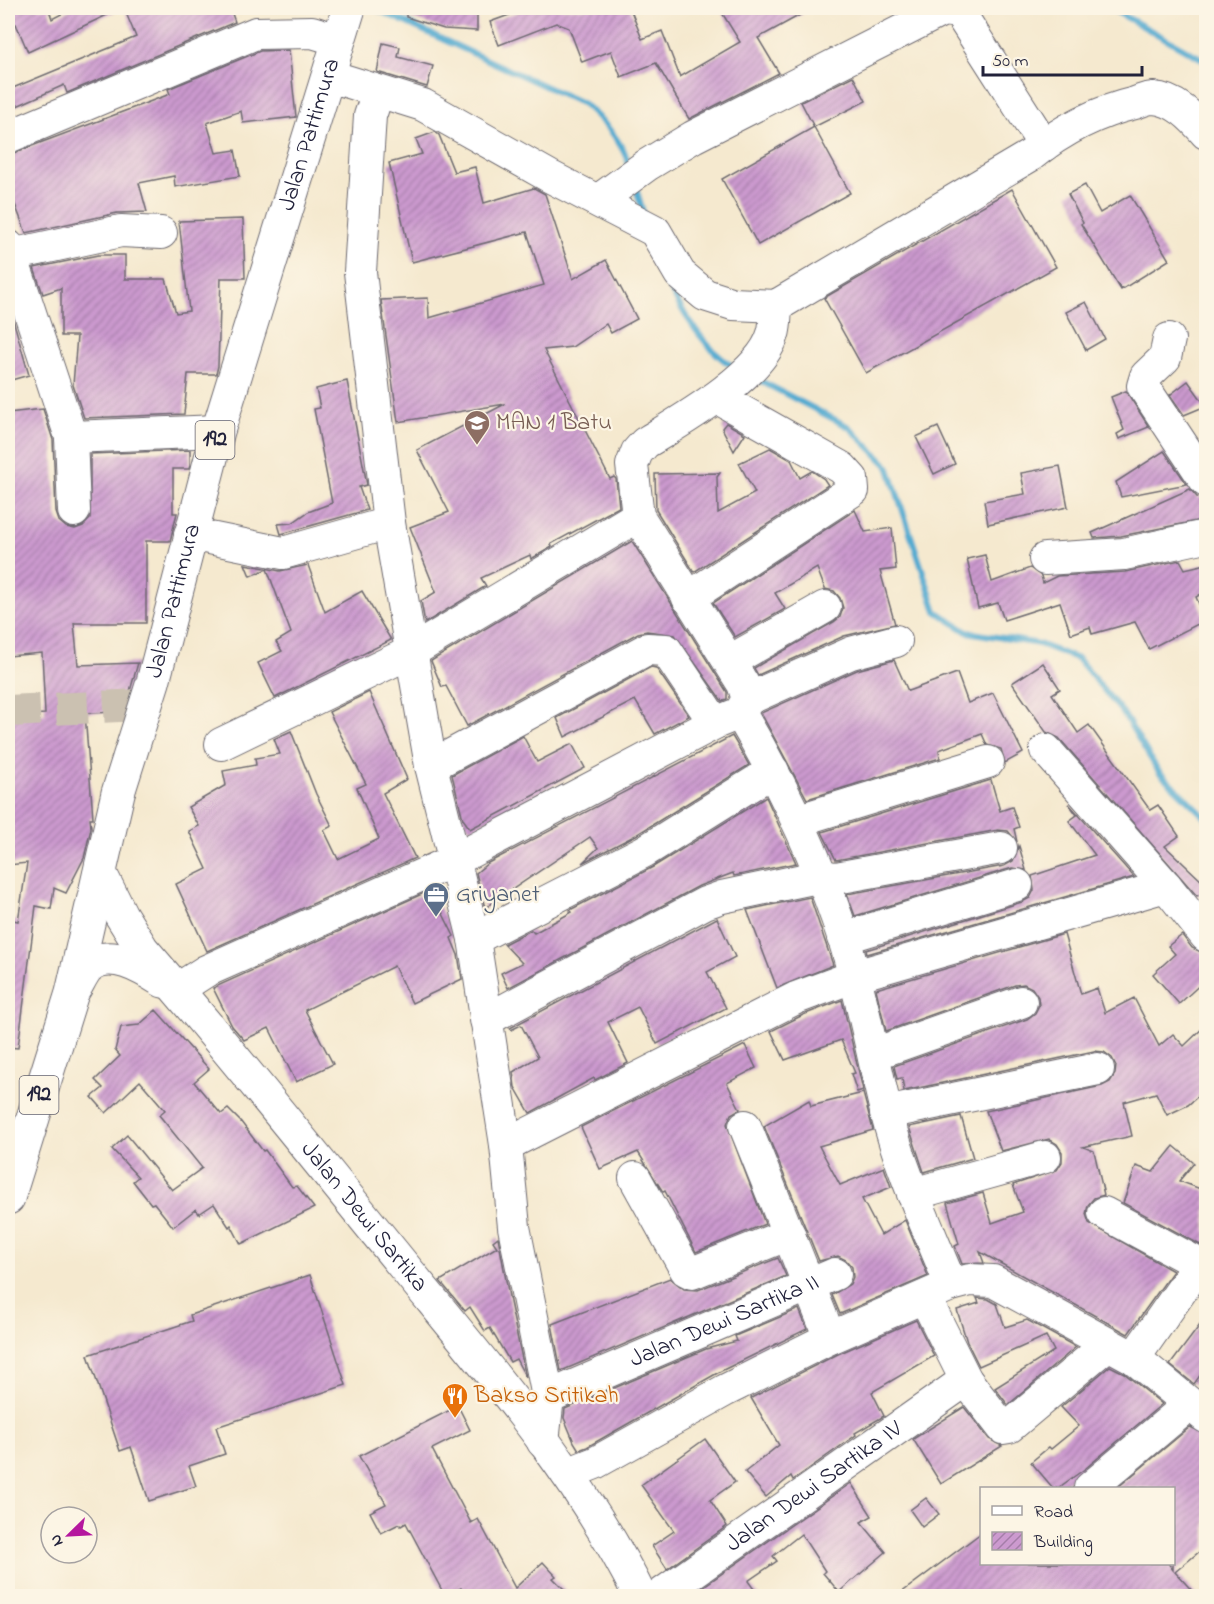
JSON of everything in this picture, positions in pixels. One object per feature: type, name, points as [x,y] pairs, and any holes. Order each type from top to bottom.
[{"type":"main road","name":"Jalan Pattimura","points":[[8,1198],[72,993],[118,793],[218,431],[363,93],[345,20]]},
{"type":"main road","name":"Jalan Dewi Sartika","points":[[100,873],[121,915],[142,949],[178,989],[497,1381],[567,1474],[624,1564],[655,1596]]},
{"type":"main road","points":[[72,993],[88,968],[97,962],[110,960],[127,962],[178,989]]},
{"type":"street","points":[[599,200],[632,175],[693,137],[943,9],[959,12],[1044,145]]},
{"type":"street","points":[[8,136],[256,33],[312,32],[345,20]]},
{"type":"street","points":[[543,1442],[548,1397],[514,1227],[506,1145],[474,939],[453,861],[432,766],[389,523],[360,272],[363,93],[394,94],[423,105],[549,176],[646,225],[680,274],[705,295],[734,304],[776,306],[1031,155],[1056,135],[1119,107],[1153,98],[1176,106],[1191,116],[1206,133]]},
{"type":"street","points":[[74,511],[71,437],[17,305],[9,251],[121,231],[162,233]]},
{"type":"street","points":[[734,711],[730,661],[638,516],[632,465],[637,452],[645,443],[718,398],[763,355],[773,334],[776,306]]},
{"type":"street","points":[[1169,339],[1165,358],[1146,376],[1143,386],[1206,481]]},
{"type":"street","points":[[688,598],[853,490],[852,479],[843,468],[718,398]]},
{"type":"street","points":[[71,437],[218,431]]},
{"type":"street","points":[[221,744],[411,652],[638,516]]},
{"type":"street","points":[[190,534],[283,553],[389,523]]},
{"type":"street","points":[[1045,559],[1124,554],[1206,536]]},
{"type":"street","points":[[730,661],[825,607]]},
{"type":"street","points":[[178,989],[206,971],[453,861],[734,711],[851,653],[896,641]]},
{"type":"street","points":[[432,766],[647,649],[666,650],[734,711],[773,771],[799,820],[822,876],[855,976],[886,1113],[913,1194],[938,1291],[966,1380],[1003,1428],[1130,1357],[1204,1273],[1104,1213]]},
{"type":"street","points":[[1046,750],[1166,886],[1206,936]]},
{"type":"street","points":[[799,820],[988,762]]},
{"type":"street","points":[[474,939],[645,851],[773,771]]},
{"type":"street","points":[[486,1020],[705,903],[822,876],[836,878],[1001,848]]},
{"type":"street","points":[[843,938],[1017,885]]},
{"type":"street","points":[[506,1145],[757,1017],[855,976],[1166,886]]},
{"type":"street","points":[[874,1054],[1021,1002]]},
{"type":"street","points":[[886,1113],[1098,1069]]},
{"type":"street","points":[[745,1126],[789,1234],[822,1279],[830,1338]]},
{"type":"street","points":[[913,1194],[1045,1157]]},
{"type":"street","points":[[635,1178],[686,1270],[692,1273],[789,1234]]},
{"type":"street","name":"Jalan Dewi Sartika II","points":[[548,1397],[822,1279]]},
{"type":"street","points":[[567,1474],[595,1463],[726,1390],[830,1338],[938,1291],[970,1280],[993,1281],[1130,1357],[1198,1411],[1091,1487]]},
{"type":"street","name":"Jalan Dewi Sartika IV","points":[[655,1596],[966,1380]]},
{"type":"building","points":[[8,8],[55,8],[49,10],[52,19],[73,8],[122,8],[28,52],[16,24],[8,28]]},
{"type":"building","points":[[124,8],[230,8],[235,22],[67,93],[64,85],[8,110],[8,90],[136,37]]},
{"type":"building","points":[[519,8],[630,8],[642,39],[662,31],[680,77],[740,42],[719,8],[813,8],[758,38],[779,73],[689,119],[656,63],[621,77],[611,51],[582,62],[569,28],[556,23],[499,45],[490,22],[520,11]]},
{"type":"building","points":[[406,12],[477,15],[477,31],[444,29],[406,17]]},
{"type":"building","points":[[383,43],[400,47],[398,57],[433,66],[427,87],[377,72]]},
{"type":"building","points":[[289,50],[296,117],[243,123],[241,111],[207,123],[216,153],[235,150],[240,176],[175,187],[174,176],[139,183],[147,212],[117,213],[26,233],[8,186],[8,155],[170,94],[168,89],[260,51]]},
{"type":"building","points":[[853,76],[866,101],[814,127],[801,102]]},
{"type":"building","points":[[814,127],[850,193],[758,245],[722,179]]},
{"type":"building","points":[[435,132],[439,135],[454,172],[475,167],[484,203],[534,188],[545,194],[573,279],[606,260],[637,319],[611,333],[606,324],[572,347],[544,350],[610,479],[614,477],[616,479],[619,507],[551,544],[552,547],[531,559],[530,555],[481,578],[486,586],[425,623],[421,601],[436,592],[410,527],[449,512],[417,450],[505,404],[398,422],[381,300],[428,298],[429,318],[544,285],[527,232],[412,262],[389,163],[422,154],[416,139]]},
{"type":"building","points":[[1085,185],[1100,213],[1130,195],[1169,260],[1121,290],[1081,224],[1083,223],[1068,194]]},
{"type":"building","points":[[1012,189],[1056,267],[866,373],[824,298]]},
{"type":"building","points":[[243,219],[245,278],[221,278],[216,374],[188,374],[184,414],[84,418],[73,385],[77,336],[61,336],[61,288],[43,294],[34,268],[98,255],[125,255],[125,279],[166,279],[176,313],[189,311],[179,221]]},
{"type":"building","points":[[1086,302],[1105,339],[1086,350],[1066,312]]},
{"type":"building","points":[[12,316],[29,375],[8,381],[8,317]]},
{"type":"building","points":[[347,381],[367,485],[359,487],[367,510],[281,534],[278,524],[292,523],[308,512],[332,503],[314,409],[320,408],[316,389]]},
{"type":"building","points":[[1188,381],[1206,406],[1184,415],[1170,395]]},
{"type":"building","points":[[1126,391],[1149,427],[1119,439],[1117,434],[1124,430],[1111,397]]},
{"type":"building","points":[[43,409],[53,440],[56,512],[59,521],[66,527],[75,529],[83,526],[90,519],[90,454],[190,450],[190,465],[189,469],[173,469],[173,513],[177,513],[170,541],[146,541],[146,623],[74,623],[78,665],[138,663],[124,712],[85,713],[93,818],[90,818],[91,828],[84,858],[66,893],[54,888],[51,909],[36,906],[18,1048],[8,1047],[8,919],[18,921],[27,863],[8,865],[8,716],[45,714],[42,653],[8,656],[8,413]]},
{"type":"building","points":[[726,423],[745,434],[734,451],[722,428]]},
{"type":"building","points":[[938,427],[955,464],[934,474],[916,437]]},
{"type":"building","points":[[770,448],[791,460],[800,478],[812,471],[824,479],[828,485],[694,572],[656,510],[655,474],[720,473],[717,477],[718,513],[755,493],[739,463]]},
{"type":"building","points":[[1164,451],[1187,484],[1121,497],[1116,482]]},
{"type":"building","points":[[1060,466],[1068,507],[988,524],[984,501],[1025,494],[1021,473]]},
{"type":"building","points":[[1190,489],[1197,497],[1206,499],[1206,519],[1121,536],[1094,538],[1092,533]]},
{"type":"building","points":[[855,510],[865,532],[892,528],[896,569],[880,571],[895,624],[844,636],[758,675],[754,668],[840,617],[843,608],[840,598],[834,591],[825,589],[817,568],[775,593],[785,609],[735,637],[713,603]]},
{"type":"building","points":[[632,541],[727,692],[727,699],[722,701],[675,635],[647,631],[638,633],[467,726],[446,686],[442,687],[431,661]]},
{"type":"building","points":[[985,555],[992,582],[1030,568],[1041,576],[1043,583],[1057,576],[1125,572],[1180,560],[1185,569],[1206,564],[1206,591],[1196,597],[1206,620],[1149,649],[1135,622],[1092,634],[1090,627],[1071,634],[1060,602],[1004,620],[998,603],[978,608],[967,559]]},
{"type":"building","points":[[245,564],[280,571],[308,565],[325,612],[362,591],[391,640],[275,698],[258,663],[282,651],[276,642],[291,633],[267,569],[250,576]]},
{"type":"building","points":[[894,660],[908,691],[957,673],[968,703],[993,693],[1023,753],[1005,763],[1001,749],[987,745],[982,734],[939,750],[940,758],[807,799],[761,713],[857,670]]},
{"type":"building","points":[[1043,663],[1060,689],[1052,694],[1078,733],[1089,725],[1150,810],[1158,805],[1179,836],[1165,846],[1206,885],[1206,893],[1197,896],[1059,738],[1046,732],[1012,683]]},
{"type":"building","points":[[651,667],[656,668],[689,716],[655,734],[635,700],[565,737],[557,718]]},
{"type":"building","points":[[369,692],[407,779],[383,793],[415,858],[207,951],[176,884],[207,869],[189,831],[199,826],[188,807],[226,785],[223,771],[256,765],[255,758],[280,754],[274,739],[291,731],[316,794],[332,826],[324,830],[338,859],[379,839],[357,788],[366,784],[329,712]]},
{"type":"building","points":[[523,736],[537,762],[572,744],[585,768],[470,829],[463,819],[452,775]]},
{"type":"building","points":[[732,736],[749,765],[636,835],[582,863],[598,848],[590,837],[485,908],[476,873],[488,863]]},
{"type":"building","points":[[991,780],[1000,811],[1012,807],[1019,827],[1014,829],[1017,842],[1008,831],[998,830],[836,860],[822,832]]},
{"type":"building","points":[[766,797],[796,863],[734,876],[733,873],[699,886],[508,988],[501,973],[522,963],[504,944],[531,930],[534,933],[572,912],[570,910],[653,867]]},
{"type":"building","points":[[1069,804],[1134,877],[867,954],[866,950],[1022,902],[1030,898],[1034,890],[1032,876],[1095,855],[1069,821],[1077,815]]},
{"type":"building","points":[[1019,846],[1026,870],[1012,868],[855,916],[847,894],[1004,866],[1013,861]]},
{"type":"building","points":[[431,890],[454,936],[451,938],[458,955],[462,979],[412,1003],[394,966],[305,1010],[333,1064],[296,1082],[269,1028],[244,1040],[232,1026],[213,988]]},
{"type":"building","points":[[810,897],[833,965],[777,988],[747,910]]},
{"type":"building","points":[[717,918],[735,957],[707,972],[726,1008],[657,1044],[638,1007],[608,1022],[628,1063],[595,1080],[594,1078],[530,1113],[515,1087],[513,1072],[538,1057],[521,1025],[511,1030],[510,1028]]},
{"type":"building","points":[[1064,934],[1081,994],[1097,988],[1105,1013],[1134,998],[1159,1046],[1173,1034],[1184,1046],[1206,1025],[1206,1089],[1188,1105],[1167,1115],[1156,1093],[1124,1102],[1132,1136],[1083,1147],[1094,1151],[1104,1195],[1094,1198],[1088,1205],[1086,1214],[1089,1223],[1173,1271],[1128,1334],[980,1252],[984,1263],[962,1264],[955,1246],[959,1244],[947,1203],[983,1193],[992,1223],[1023,1212],[1013,1185],[1057,1170],[1062,1162],[1062,1152],[1057,1144],[1049,1139],[1001,1151],[986,1111],[1102,1086],[1110,1082],[1115,1074],[1116,1066],[1112,1058],[1104,1052],[1094,1051],[904,1091],[902,1078],[897,1079],[894,1066],[1027,1019],[1035,1013],[1039,1005],[1038,997],[1032,988],[1024,984],[1015,985],[886,1031],[876,989]]},
{"type":"building","points":[[1182,935],[1192,948],[1206,954],[1206,979],[1179,1004],[1153,974],[1175,954],[1168,946]]},
{"type":"building","points":[[842,1000],[863,1090],[857,1092],[851,1074],[855,1073],[841,1040],[785,1060],[771,1031],[803,1015]]},
{"type":"building","points":[[156,1010],[209,1069],[194,1082],[221,1114],[228,1109],[241,1122],[292,1187],[297,1186],[314,1208],[241,1244],[231,1225],[229,1227],[214,1204],[199,1214],[196,1209],[173,1227],[154,1203],[151,1204],[133,1181],[138,1177],[112,1149],[127,1135],[172,1190],[202,1168],[159,1115],[165,1110],[140,1081],[106,1113],[92,1097],[103,1088],[95,1080],[120,1056],[115,1050],[121,1027],[139,1025]]},
{"type":"building","points":[[745,1045],[756,1068],[727,1083],[740,1109],[731,1114],[727,1124],[765,1224],[696,1252],[665,1191],[663,1192],[638,1152],[600,1169],[581,1127]]},
{"type":"building","points":[[863,1093],[873,1130],[819,1146],[840,1185],[884,1167],[891,1187],[862,1199],[881,1235],[905,1220],[928,1276],[840,1314],[832,1295],[850,1284],[853,1277],[852,1267],[838,1256],[819,1261],[764,1126],[809,1100],[811,1106]]},
{"type":"building","points":[[961,1116],[973,1158],[924,1172],[909,1127]]},
{"type":"building","points":[[1174,1146],[1194,1163],[1179,1181],[1206,1191],[1206,1248],[1123,1203],[1136,1166],[1153,1172]]},
{"type":"building","points":[[498,1237],[526,1378],[516,1359],[510,1362],[490,1328],[485,1331],[470,1307],[465,1311],[440,1281],[497,1247],[493,1241]]},
{"type":"building","points":[[778,1258],[786,1276],[561,1371],[552,1324],[670,1278],[684,1289],[698,1290]]},
{"type":"building","points":[[310,1275],[346,1385],[216,1427],[225,1454],[189,1466],[196,1486],[149,1501],[131,1447],[120,1451],[88,1355],[192,1321],[190,1315]]},
{"type":"building","points":[[977,1298],[988,1299],[997,1304],[1005,1327],[1027,1320],[1076,1347],[1008,1405],[995,1388],[1054,1351],[1046,1336],[979,1366],[967,1342],[957,1310],[979,1303]]},
{"type":"building","points":[[799,1309],[807,1329],[721,1371],[587,1447],[579,1450],[574,1442],[564,1418],[565,1409],[706,1349],[737,1341],[735,1336]]},
{"type":"building","points":[[1206,1317],[1206,1367],[1194,1384],[1170,1365]]},
{"type":"building","points":[[916,1320],[934,1356],[872,1392],[884,1416],[855,1433],[856,1435],[793,1480],[791,1476],[766,1497],[745,1472],[779,1445],[751,1398],[838,1354]]},
{"type":"building","points":[[1110,1366],[1124,1373],[1162,1404],[1086,1468],[1059,1487],[1052,1487],[1031,1462],[1079,1426],[1061,1407]]},
{"type":"building","points":[[458,1406],[470,1430],[432,1449],[471,1523],[478,1519],[515,1588],[543,1562],[556,1576],[553,1578],[571,1596],[465,1596],[461,1588],[445,1596],[406,1523],[381,1533],[370,1512],[386,1504],[359,1456]]},
{"type":"building","points":[[964,1407],[989,1439],[1002,1446],[941,1484],[913,1439]]},
{"type":"building","points":[[1190,1427],[1206,1434],[1206,1546],[1175,1572],[1197,1596],[897,1596],[980,1534],[980,1565],[1169,1565],[1173,1570],[1173,1565],[1175,1565],[1175,1487],[1118,1487]]},
{"type":"building","points":[[705,1439],[735,1482],[710,1500],[727,1526],[667,1569],[652,1546],[674,1531],[641,1485]]},
{"type":"building","points":[[851,1483],[872,1516],[861,1522],[886,1552],[839,1592],[823,1573],[825,1571],[801,1534],[773,1556],[777,1561],[748,1581],[759,1596],[690,1596]]},
{"type":"building","points":[[926,1498],[939,1514],[922,1527],[910,1510]]},
{"type":"waterway","points":[[374,8],[584,104],[612,132],[630,167]]},
{"type":"waterway","points":[[1110,8],[1206,61]]},
{"type":"waterway","points":[[635,185],[643,212]]},
{"type":"waterway","points":[[666,279],[695,329],[715,352],[736,368]]},
{"type":"waterway","points":[[753,377],[849,427],[888,466],[936,611],[967,632],[1039,644],[1078,659],[1123,713],[1159,772],[1206,818]]},
{"type":"tunnel","points":[[8,711],[142,705]]},
{"type":"place","name":"MAN 1 Batu","points":[[477,446]]},
{"type":"place","name":"Griyanet","points":[[436,918]]},
{"type":"place","name":"Bakso Sritikah","points":[[455,1419]]}]
